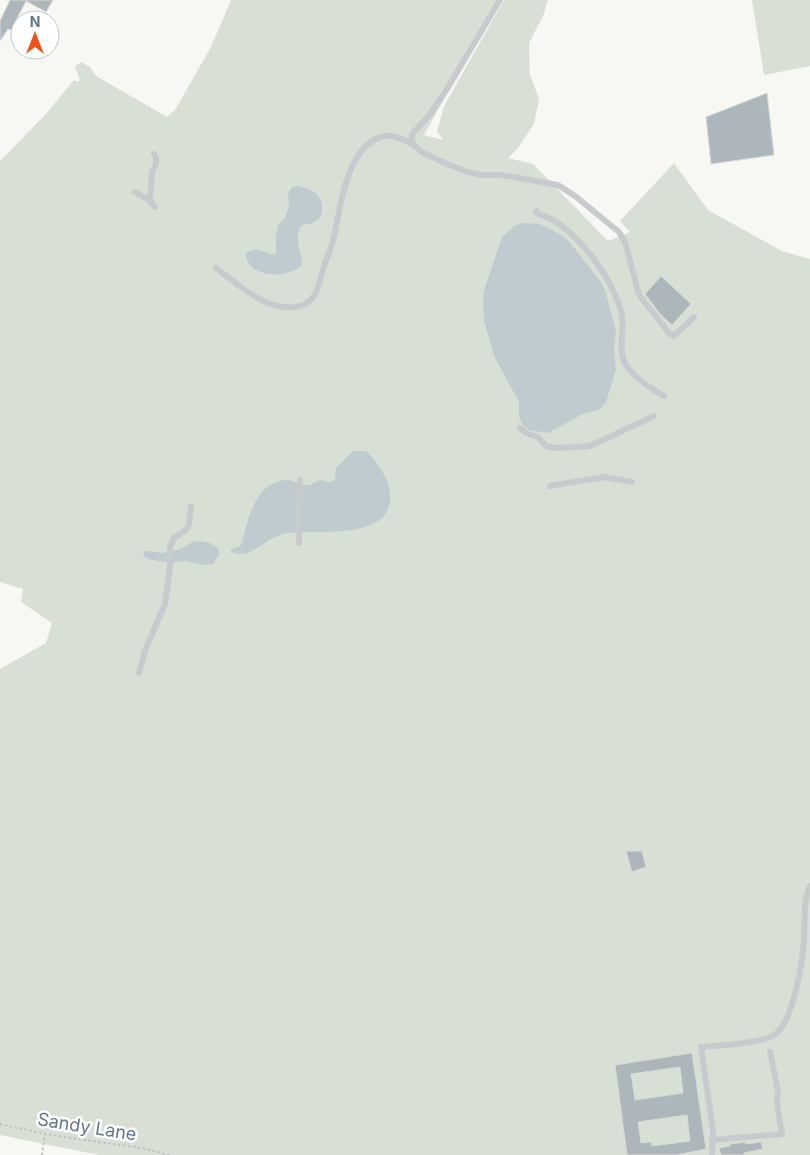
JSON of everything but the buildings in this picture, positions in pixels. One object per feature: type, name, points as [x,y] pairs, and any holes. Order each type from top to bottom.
[{"type":"lane","points":[[414,145],[411,140],[413,133],[428,118],[436,106],[500,0]]},
{"type":"lane","points":[[216,268],[250,295],[261,300],[289,307],[301,306],[311,300],[320,285],[333,242],[338,213],[348,176],[361,151],[373,140],[386,135],[414,145],[435,159],[468,172],[482,175],[502,175],[558,185],[590,207],[618,232],[625,242],[639,296],[670,333],[674,336],[694,317]]},
{"type":"lane","points":[[150,201],[152,172],[156,158],[154,154]]},
{"type":"lane","points":[[135,192],[150,201],[155,207]]},
{"type":"lane","points":[[536,210],[538,214],[547,216],[570,232],[592,256],[608,281],[621,309],[623,324],[621,354],[626,365],[639,378],[664,396]]},
{"type":"lane","points":[[520,428],[526,433],[538,437],[546,446],[556,448],[590,446],[654,416]]},
{"type":"lane","points":[[550,486],[604,477],[632,482]]},
{"type":"lane","points":[[299,543],[300,480]]},
{"type":"lane","points":[[139,673],[146,648],[165,604],[170,568],[170,548],[174,538],[187,530],[190,524],[190,506]]},
{"type":"lane","points":[[712,1155],[713,1131],[700,1047],[765,1038],[778,1032],[783,1026],[800,972],[806,905],[810,886]]},
{"type":"lane","points":[[712,1140],[782,1134],[777,1104],[778,1091],[770,1052]]},
{"type":"path","name":"Sandy Lane","points":[[0,1124],[45,1134],[170,1155]]},
{"type":"path","points":[[42,1155],[45,1134]]},
{"type":"path","points":[[153,1155],[154,1151]]},
{"type":"shaded area","points":[[231,0],[500,0],[424,135],[443,140],[437,131],[444,106],[504,0],[548,0],[543,16],[529,43],[530,75],[539,99],[534,124],[518,148],[508,158],[533,164],[608,241],[630,232],[620,221],[674,163],[708,210],[782,251],[810,259],[810,1155],[99,1155],[0,1135],[0,669],[46,643],[52,623],[21,602],[23,589],[0,582],[0,161],[45,115],[74,80],[78,82],[80,80],[75,67],[81,62],[90,67],[96,76],[167,117],[175,110],[211,47]]},
{"type":"shaded area","points":[[752,0],[810,0],[810,66],[764,75]]},
{"type":"shaded area","points":[[292,187],[307,188],[316,193],[322,205],[322,214],[319,219],[313,223],[301,226],[299,231],[298,241],[302,265],[288,273],[270,274],[261,272],[253,268],[248,262],[246,254],[253,250],[273,255],[276,253],[278,225],[285,218],[289,205],[288,193]]},
{"type":"shaded area","points":[[522,223],[540,224],[568,240],[601,282],[616,331],[614,349],[616,370],[606,402],[601,409],[583,414],[548,433],[529,430],[522,424],[519,417],[519,402],[495,358],[484,321],[483,300],[485,287],[502,237],[514,226]]},
{"type":"shaded area","points":[[353,451],[366,451],[375,461],[386,479],[390,498],[387,512],[377,522],[363,528],[347,531],[283,534],[251,551],[238,554],[231,552],[231,549],[240,546],[242,543],[250,513],[260,494],[267,487],[275,482],[286,480],[306,485],[320,480],[331,482],[335,479],[336,468]]},
{"type":"shaded area","points":[[192,542],[210,543],[218,548],[219,555],[213,564],[203,565],[185,561],[169,563],[148,559],[144,556],[143,552],[161,553],[181,549]]}]
